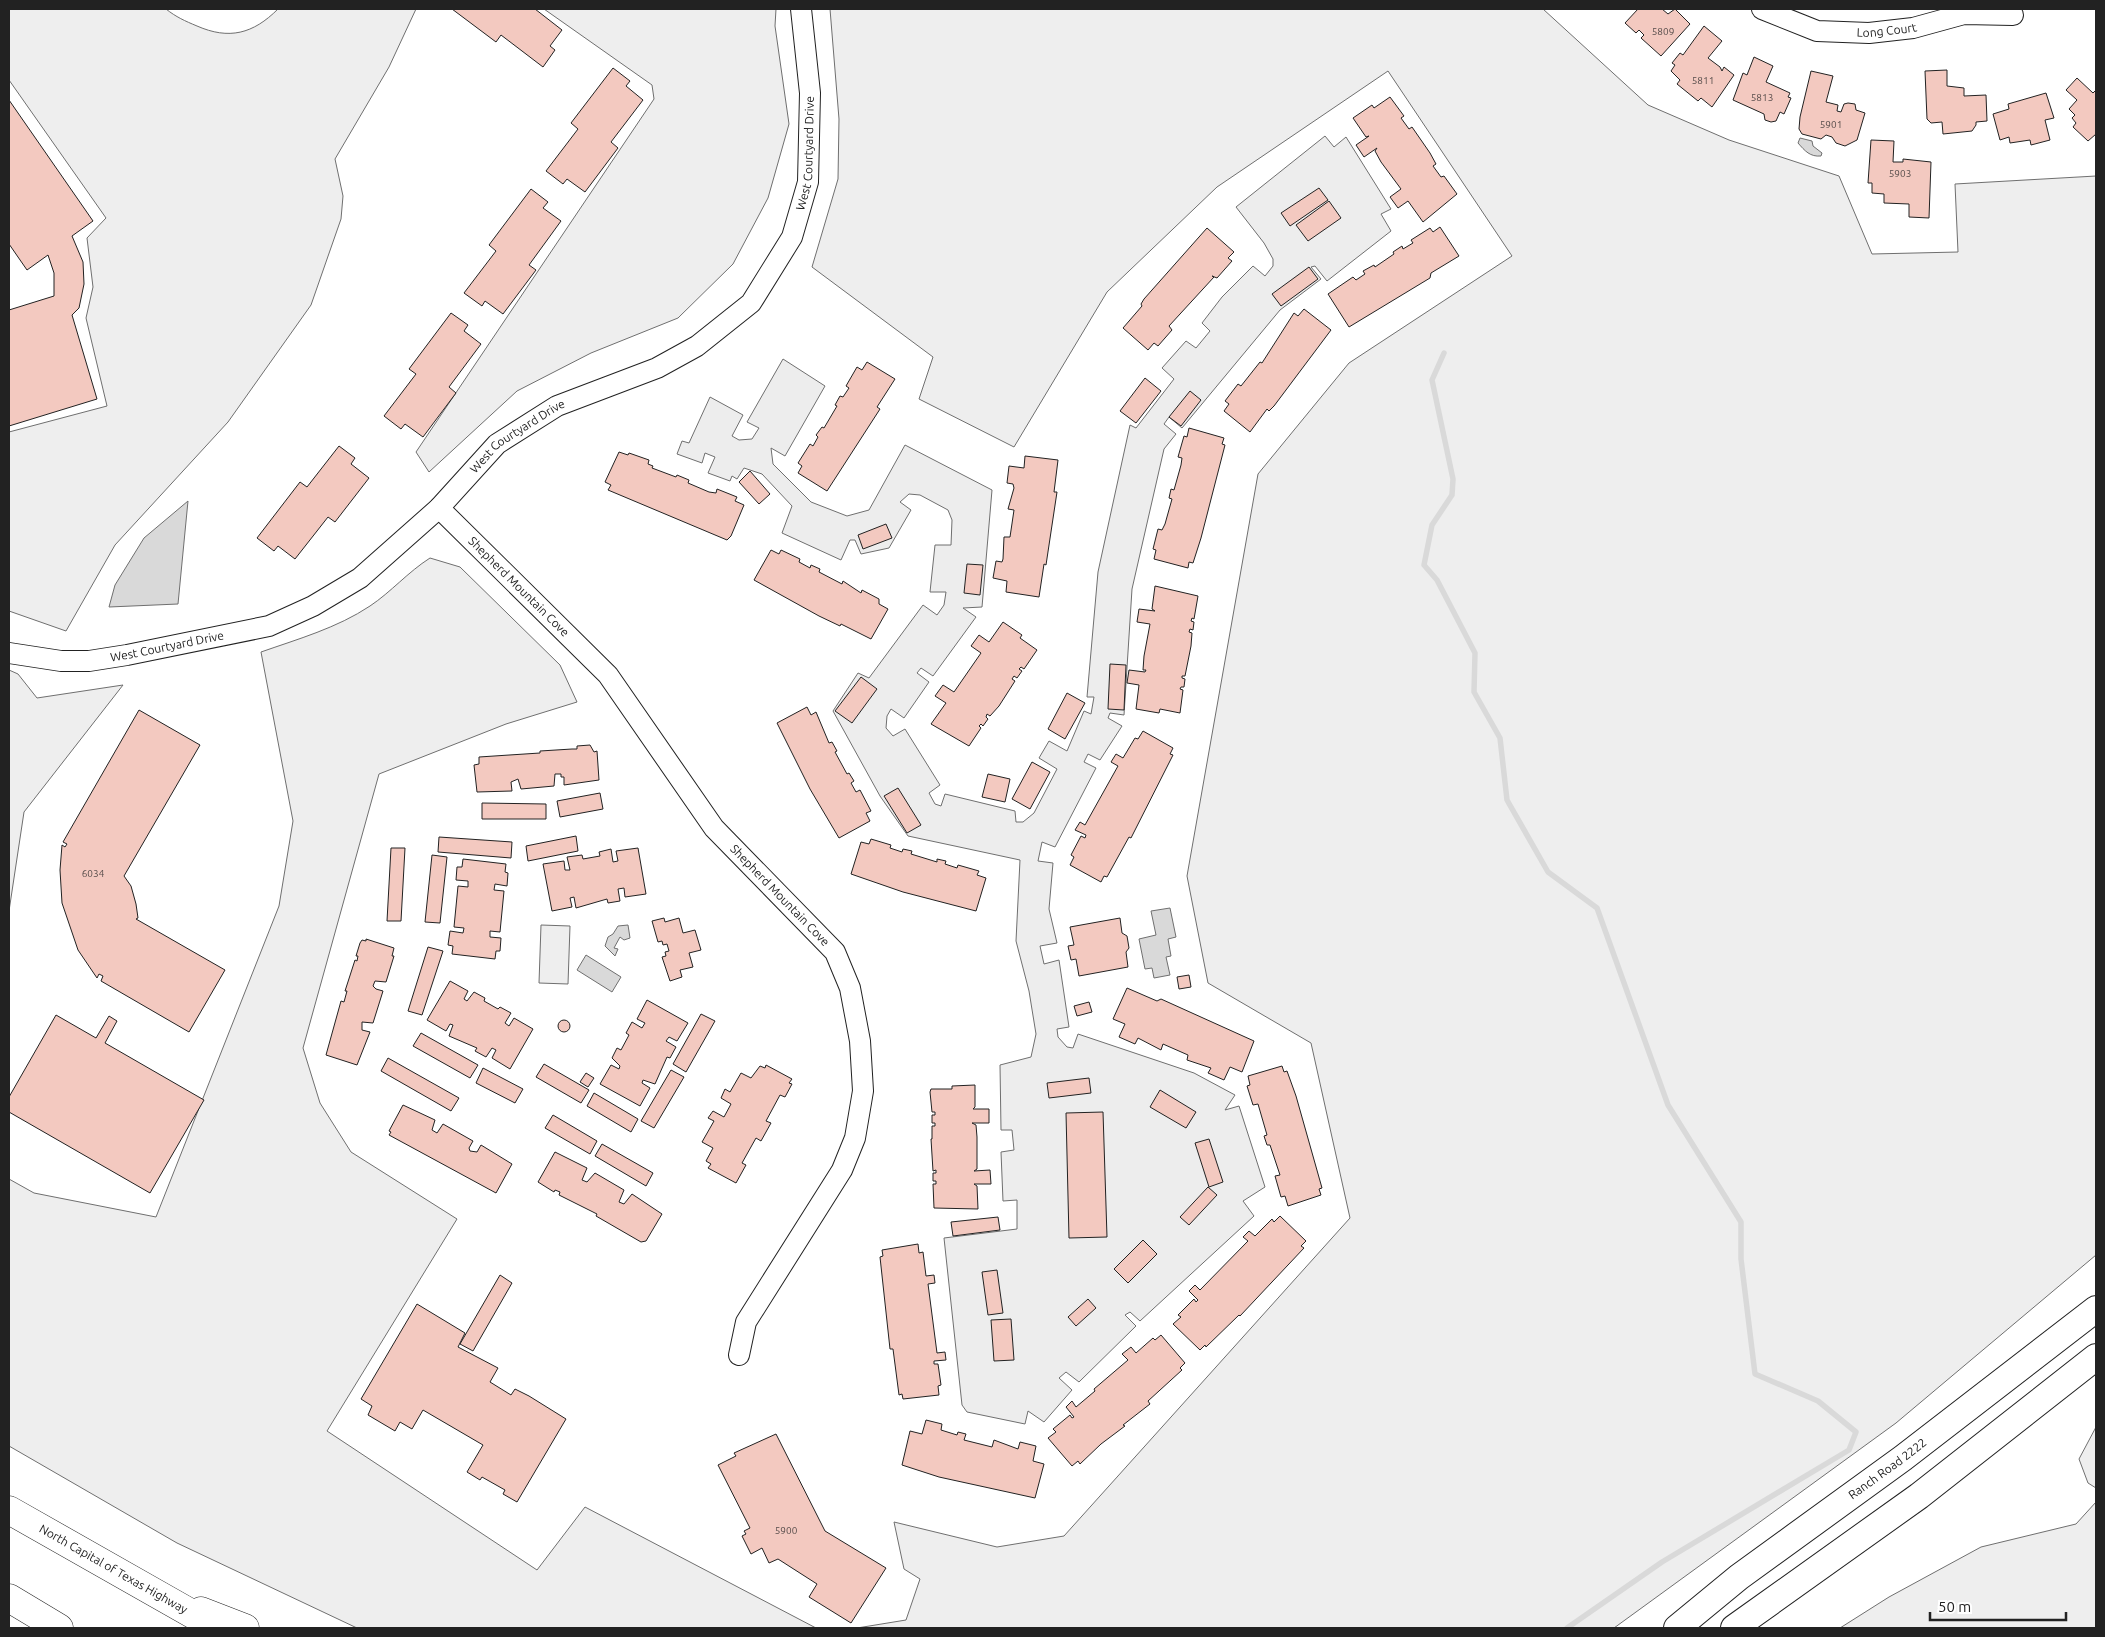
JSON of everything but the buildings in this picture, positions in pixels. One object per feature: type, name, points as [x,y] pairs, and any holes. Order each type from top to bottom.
[{"type":"highway","name":"North Capital of Texas Highway","points":[[9,1510],[217,1628]]},
{"type":"highway","points":[[165,1597],[245,1628]]},
{"type":"highway","points":[[9,1598],[59,1628]]},
{"type":"main road","name":"Ranch Road 2222","points":[[1677,1628],[1739,1577],[1902,1458],[2096,1309]]},
{"type":"main road","points":[[1734,1628],[1919,1496],[2096,1357]]},
{"type":"street","name":"West Courtyard Drive","points":[[9,653],[60,661],[89,661],[269,626],[313,606],[360,578],[438,508],[497,444],[557,406],[657,368],[697,346],[751,303],[792,237],[808,182],[810,92],[801,9]]},
{"type":"street","name":"Long Court","points":[[1762,9],[1817,31],[1870,33],[1913,28],[1964,14],[2013,15]]},
{"type":"street","name":"Shepherd Mountain Cove","points":[[438,508],[608,675],[714,828],[835,952],[850,988],[860,1041],[863,1091],[855,1138],[842,1170],[746,1322],[739,1355]]},
{"type":"shaded area","points":[[9,9],[166,9],[181,19],[197,26],[220,33],[230,33],[250,29],[278,9],[416,9],[389,67],[335,159],[343,196],[341,219],[311,305],[228,422],[115,545],[66,631],[9,611],[9,432],[107,406],[86,318],[93,287],[87,238],[106,218],[9,80]]},
{"type":"shaded area","points":[[544,9],[776,9],[775,26],[789,124],[768,198],[733,264],[678,318],[591,353],[517,391],[429,472],[416,452],[654,99],[652,85]]},
{"type":"shaded area","points":[[830,9],[1543,9],[1648,105],[1729,140],[1839,176],[1872,254],[1958,252],[1955,184],[2096,176],[2096,1255],[1896,1423],[1614,1628],[857,1628],[906,1620],[920,1579],[904,1569],[894,1522],[997,1547],[1064,1536],[1350,1218],[1311,1043],[1208,983],[1187,876],[1258,474],[1349,363],[1512,256],[1388,71],[1217,187],[1107,292],[1014,447],[919,399],[933,357],[812,267],[838,179],[839,119]]},
{"type":"shaded area","points":[[1325,136],[1334,147],[1346,137],[1391,209],[1381,214],[1391,231],[1327,281],[1315,266],[1311,267],[1321,279],[1280,310],[1182,428],[1169,417],[1164,424],[1176,434],[1164,449],[1132,589],[1124,715],[1110,713],[1108,718],[1122,726],[1100,760],[1088,754],[1084,762],[1096,768],[1055,847],[1042,842],[1038,861],[1053,863],[1049,909],[1057,943],[1040,946],[1044,964],[1059,960],[1069,1027],[1057,1029],[1058,1037],[1067,1047],[1073,1048],[1078,1034],[1194,1073],[1235,1095],[1225,1110],[1239,1106],[1265,1187],[1243,1201],[1254,1216],[1140,1321],[1130,1312],[1125,1315],[1136,1326],[1079,1382],[1066,1372],[1059,1378],[1072,1390],[1044,1422],[1028,1411],[1025,1424],[967,1412],[962,1405],[944,1238],[1017,1229],[1017,1200],[1003,1201],[1001,1152],[1014,1150],[1012,1130],[1001,1130],[1000,1065],[1031,1057],[1036,1034],[1029,991],[1016,941],[1020,860],[908,836],[880,796],[833,711],[858,673],[869,678],[923,605],[937,615],[944,605],[946,592],[930,592],[935,545],[951,545],[952,520],[948,510],[920,495],[909,494],[900,502],[911,510],[889,548],[861,554],[855,540],[850,540],[841,560],[782,533],[792,506],[762,474],[744,468],[737,479],[732,476],[730,481],[708,473],[715,457],[705,453],[702,463],[677,454],[682,441],[689,443],[710,397],[743,415],[732,436],[739,440],[752,439],[759,428],[747,422],[783,359],[825,386],[785,456],[771,448],[773,464],[811,502],[847,516],[869,510],[905,445],[992,490],[982,607],[963,608],[976,617],[933,676],[921,668],[917,673],[929,682],[904,718],[891,709],[887,716],[886,728],[893,736],[905,729],[940,785],[929,793],[935,804],[941,806],[945,794],[1015,811],[1016,822],[1023,822],[1034,813],[1057,769],[1039,758],[1049,741],[1067,751],[1084,711],[1091,714],[1094,697],[1087,697],[1098,572],[1130,425],[1136,428],[1174,379],[1162,368],[1186,341],[1196,348],[1210,331],[1202,323],[1222,297],[1253,266],[1265,276],[1273,266],[1273,259],[1264,243],[1236,207]]},
{"type":"shaded area","points":[[1800,138],[1812,141],[1813,146],[1822,153],[1821,156],[1814,156],[1805,151],[1798,143]]},
{"type":"shaded area","points":[[188,501],[178,604],[109,607],[115,585],[144,538]]},
{"type":"shaded area","points":[[430,558],[460,567],[560,665],[577,702],[506,724],[379,774],[303,1048],[320,1103],[351,1152],[457,1219],[327,1431],[537,1570],[585,1507],[816,1628],[357,1628],[177,1543],[9,1446],[9,1179],[34,1193],[156,1217],[279,906],[293,821],[261,652],[317,632],[357,614],[378,600]]},
{"type":"shaded area","points":[[9,670],[18,674],[37,698],[123,685],[24,812],[9,911]]},
{"type":"shaded area","points":[[1170,908],[1176,937],[1168,939],[1171,956],[1166,957],[1170,975],[1154,978],[1152,968],[1145,969],[1139,939],[1156,935],[1151,911]]},
{"type":"shaded area","points":[[541,925],[570,926],[568,984],[539,983]]},
{"type":"shaded area","points":[[628,925],[630,938],[624,940],[620,937],[614,948],[618,949],[615,956],[605,946],[608,937],[613,934],[618,926]]},
{"type":"shaded area","points":[[586,955],[621,977],[612,992],[577,970]]},
{"type":"shaded area","points":[[2096,1427],[2096,1488],[2088,1483],[2079,1459]]},
{"type":"shaded area","points":[[2096,1502],[2096,1628],[1840,1628],[1889,1597],[1981,1547],[2076,1524]]},
{"type":"waterway","points":[[1444,353],[1432,380],[1453,479],[1452,495],[1432,525],[1424,565],[1437,580],[1475,653],[1474,692],[1500,738],[1507,800],[1548,872],[1597,908],[1668,1105],[1741,1222],[1741,1259],[1755,1374],[1818,1401],[1856,1432],[1849,1450],[1662,1562],[1567,1628]]}]
